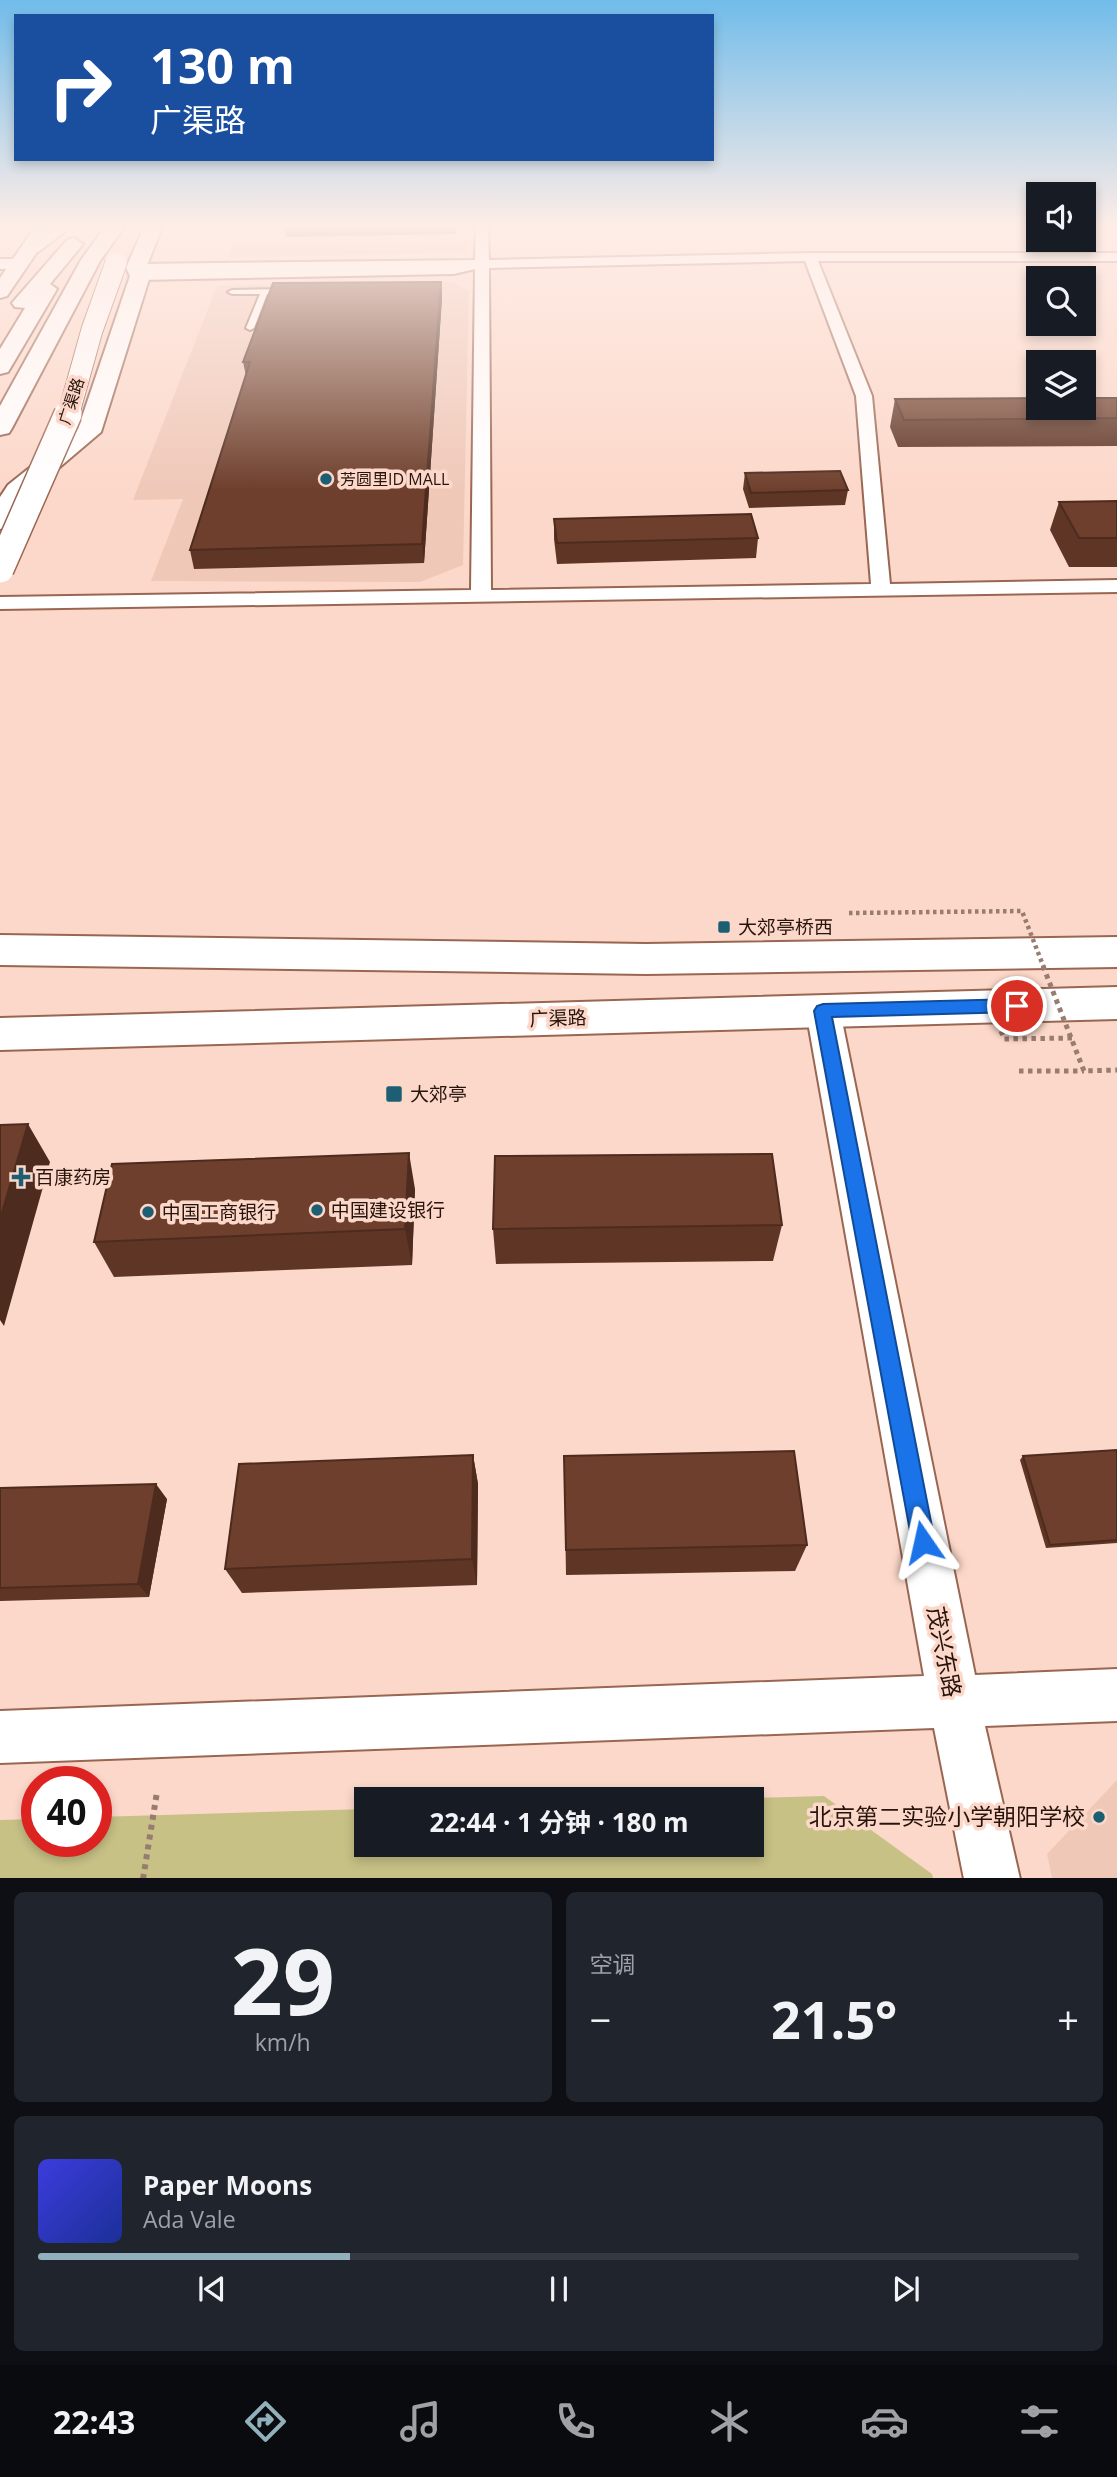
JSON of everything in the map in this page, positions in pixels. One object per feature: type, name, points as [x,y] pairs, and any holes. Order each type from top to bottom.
[{"type":"main road","points":[[0,335],[14,315]]},
{"type":"main road","points":[[0,367],[29,315]]},
{"type":"main road","points":[[0,428],[61,315]]},
{"type":"main road","name":"广渠路","points":[[0,569],[68,415],[92,330],[102,315]]},
{"type":"main road","points":[[0,521],[17,490],[89,432],[119,315]]},
{"type":"main road","points":[[0,950],[646,959],[1117,952]]},
{"type":"main road","name":"广渠路","points":[[0,1034],[1117,1003]]},
{"type":"street","points":[[481,596],[482,315]]},
{"type":"street","points":[[832,315],[864,396],[881,590]]},
{"type":"street","points":[[0,603],[1117,586]]},
{"type":"street","name":"茂兴东路","points":[[823,1011],[954,1701],[992,1878]]},
{"type":"street","points":[[0,1737],[1117,1695]]},
{"type":"lane","points":[[250,328],[255,315]]},
{"type":"path","points":[[849,913],[1022,911],[1084,1071]]},
{"type":"path","points":[[1004,1039],[1072,1038]]},
{"type":"path","points":[[1019,1071],[1117,1070]]},
{"type":"path","points":[[144,1878],[157,1792]]},
{"type":"shaded area","name":"芳圆里ID MALL","points":[[206,315],[468,315],[463,565],[420,582],[151,581],[183,499],[133,500]]},
{"type":"shaded area","name":"北京第二实验小学朝阳学校","points":[[1117,1780],[1117,1878],[1052,1878],[1047,1854]]},
{"type":"shaded area","points":[[824,1796],[932,1874],[933,1878],[0,1878],[0,1820],[21,1819],[21,1857],[112,1857],[112,1817],[354,1809],[354,1857],[764,1857],[764,1798]]},
{"type":"building","name":"芳圆里ID MALL","points":[[261,315],[439,315],[422,544],[190,550],[250,362],[243,362]]},
{"type":"building","points":[[1026,398],[1026,419],[904,420],[895,399]]},
{"type":"building","points":[[1096,398],[1117,398],[1117,418],[1096,418]]},
{"type":"building","points":[[840,471],[848,490],[751,493],[745,473]]},
{"type":"building","points":[[1117,501],[1117,538],[1079,538],[1059,502]]},
{"type":"building","points":[[751,514],[758,538],[557,543],[554,519]]},
{"type":"building","points":[[28,1124],[0,1219],[0,1125]]},
{"type":"building","points":[[409,1153],[405,1229],[94,1242],[112,1164]]},
{"type":"building","points":[[772,1154],[782,1225],[493,1229],[495,1156]]},
{"type":"building","points":[[1117,1450],[1117,1540],[1050,1545],[1023,1456]]},
{"type":"building","points":[[794,1451],[807,1545],[566,1550],[564,1456]]},
{"type":"building","points":[[473,1455],[472,1559],[225,1569],[239,1464]]},
{"type":"building","points":[[156,1484],[138,1584],[0,1588],[0,1488]]},
{"type":"place","name":"芳圆里ID MALL","points":[[326,479]]},
{"type":"place","name":"大郊亭桥西","points":[[724,927]]},
{"type":"place","name":"大郊亭","points":[[394,1094]]},
{"type":"place","name":"百康药房","points":[[21,1177]]},
{"type":"place","name":"中国建设银行","points":[[317,1210]]},
{"type":"place","name":"中国工商银行","points":[[148,1212]]},
{"type":"place","name":"北京第二实验小学朝阳学校","points":[[1099,1817]]},
{"type":"route","points":[[923,1542],[823,1011],[1017,1006]]}]
